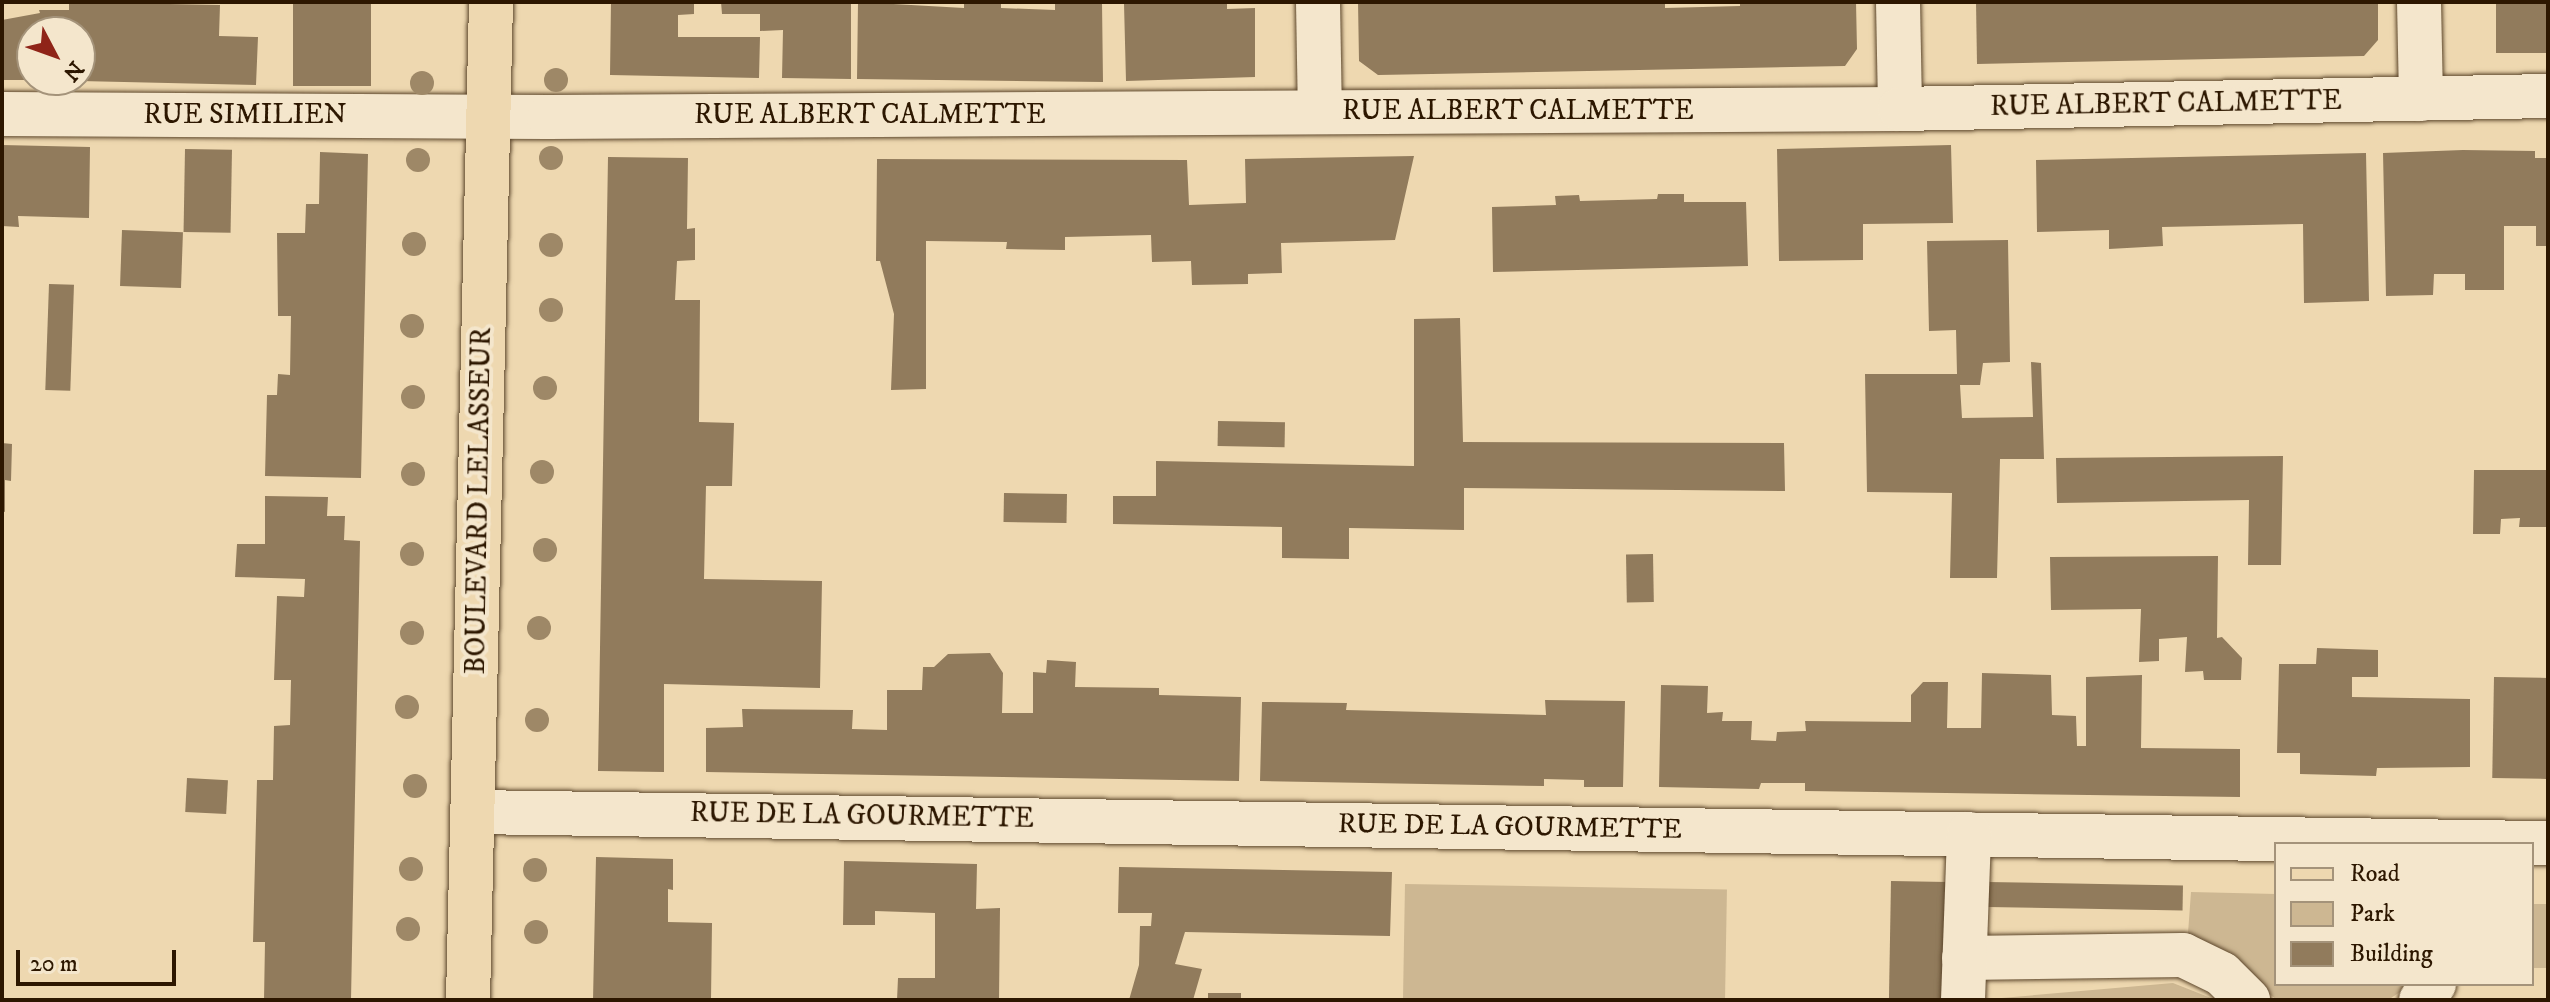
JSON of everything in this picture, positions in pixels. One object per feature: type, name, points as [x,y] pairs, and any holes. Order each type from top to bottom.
[{"type":"main road","name":"BOULEVARD LELASSEUR","points":[[468,1000],[491,2]]},
{"type":"street","points":[[1318,2],[1320,112]]},
{"type":"street","points":[[1898,2],[1900,109]]},
{"type":"street","points":[[2419,2],[2421,99]]},
{"type":"street","name":"RUE ALBERT CALMETTE","points":[[488,117],[1900,109],[2548,96]]},
{"type":"street","name":"RUE SIMILIEN","points":[[2,114],[488,117]]},
{"type":"street","name":"RUE DE LA GOURMETTE","points":[[472,812],[2484,842]]},
{"type":"street","points":[[1969,834],[1964,979],[2183,955],[2222,974],[2248,1000]]},
{"type":"green space","points":[[1405,884],[1727,890],[1725,1000],[1403,1000]]},
{"type":"green space","points":[[2191,892],[2274,894],[2274,986],[2409,986],[2388,1000],[2277,1000],[2220,955],[2187,947]]},
{"type":"green space","points":[[2534,904],[2548,904],[2548,968],[2534,968]]},
{"type":"green space","points":[[2173,983],[2216,1000],[1990,1000],[1990,999]]},
{"type":"building","points":[[69,2],[220,5],[219,36],[258,37],[256,85],[96,81],[96,16],[24,16],[40,13],[39,10],[69,10]]},
{"type":"building","points":[[293,2],[371,2],[371,86],[293,86]]},
{"type":"building","points":[[611,2],[694,2],[694,14],[678,15],[678,37],[760,37],[759,78],[610,75]]},
{"type":"building","points":[[721,2],[851,2],[851,79],[782,78],[783,30],[760,31],[760,14],[722,14]]},
{"type":"building","points":[[858,2],[964,8],[964,2],[1001,2],[1001,8],[1055,10],[1055,2],[1102,2],[1103,82],[857,79]]},
{"type":"building","points":[[1227,2],[1227,9],[1255,8],[1255,77],[1126,81],[1124,4]]},
{"type":"building","points":[[1358,2],[1665,2],[1665,8],[1740,6],[1740,2],[1856,2],[1857,49],[1845,66],[1378,75],[1359,61]]},
{"type":"building","points":[[1976,2],[2378,2],[2378,40],[2364,56],[1977,64]]},
{"type":"building","points":[[2496,2],[2548,2],[2548,53],[2496,53]]},
{"type":"building","points":[[16,17],[16,80],[2,80],[2,20]]},
{"type":"building","points":[[2,145],[90,147],[89,218],[18,216],[19,227],[2,226]]},
{"type":"building","points":[[1951,145],[1953,223],[1863,224],[1863,260],[1779,261],[1777,149]]},
{"type":"building","points":[[185,149],[232,150],[231,233],[184,232]]},
{"type":"building","points":[[2535,151],[2535,158],[2548,158],[2548,246],[2536,246],[2536,226],[2504,226],[2504,290],[2465,290],[2465,274],[2434,274],[2433,295],[2386,296],[2383,153]]},
{"type":"building","points":[[320,152],[368,154],[361,478],[265,476],[267,395],[277,395],[278,374],[290,375],[291,316],[278,316],[277,233],[305,233],[306,204],[319,204]]},
{"type":"building","points":[[2366,153],[2369,301],[2304,303],[2303,224],[2162,227],[2163,246],[2109,249],[2109,230],[2037,232],[2036,160]]},
{"type":"building","points":[[1414,156],[1395,240],[1281,243],[1282,273],[1248,274],[1248,284],[1192,285],[1191,261],[1152,262],[1151,235],[1065,237],[1065,250],[1006,249],[1007,242],[926,241],[926,389],[891,390],[894,314],[880,261],[876,261],[877,159],[1187,160],[1189,205],[1246,203],[1245,159]]},
{"type":"building","points":[[608,157],[688,158],[687,229],[695,228],[695,260],[677,261],[675,300],[700,300],[699,422],[734,423],[732,486],[706,486],[704,579],[822,581],[820,688],[664,684],[664,772],[598,771]]},
{"type":"building","points":[[1658,194],[1684,194],[1684,202],[1746,202],[1748,266],[1493,272],[1492,207],[1556,205],[1555,196],[1579,195],[1580,201],[1657,199]]},
{"type":"building","points":[[122,230],[183,232],[181,288],[120,286]]},
{"type":"building","points":[[2008,240],[2010,362],[1983,363],[1980,385],[1960,385],[1962,418],[2033,417],[2031,362],[2041,363],[2044,459],[2000,459],[1997,578],[1950,578],[1952,493],[1867,492],[1865,374],[1957,374],[1956,330],[1929,331],[1927,241]]},
{"type":"building","points":[[49,284],[74,285],[70,391],[45,390]]},
{"type":"building","points":[[1460,318],[1463,442],[1784,443],[1785,491],[1464,488],[1464,530],[1349,528],[1349,559],[1282,558],[1282,527],[1113,524],[1113,496],[1156,496],[1156,461],[1414,466],[1414,319]]},
{"type":"building","points":[[1218,421],[1285,422],[1285,447],[1218,446]]},
{"type":"building","points":[[2,443],[12,444],[11,481],[5,480],[5,512],[2,511]]},
{"type":"building","points":[[2283,456],[2281,565],[2248,565],[2249,500],[2057,503],[2056,458]]},
{"type":"building","points":[[2474,470],[2548,470],[2548,527],[2519,527],[2520,518],[2501,519],[2500,534],[2473,534]]},
{"type":"building","points":[[1004,493],[1067,494],[1066,523],[1003,522]]},
{"type":"building","points":[[265,496],[328,497],[327,516],[345,516],[344,540],[360,541],[351,1000],[264,1000],[265,942],[253,942],[257,780],[273,780],[274,726],[290,725],[291,680],[274,680],[277,596],[304,597],[305,579],[235,577],[237,544],[265,544]]},
{"type":"building","points":[[1626,554],[1653,554],[1654,602],[1627,602]]},
{"type":"building","points":[[2218,556],[2217,638],[2222,637],[2242,658],[2241,680],[2204,680],[2203,671],[2185,672],[2187,637],[2159,639],[2159,661],[2139,662],[2141,609],[2051,610],[2050,557]]},
{"type":"building","points":[[2317,648],[2378,650],[2378,677],[2352,677],[2352,697],[2470,699],[2470,767],[2377,768],[2376,776],[2300,774],[2300,753],[2277,753],[2279,664],[2316,664]]},
{"type":"building","points":[[990,653],[1003,673],[1002,713],[1033,713],[1033,672],[1046,673],[1047,660],[1076,662],[1075,687],[1159,688],[1159,695],[1241,697],[1239,781],[706,772],[706,728],[743,727],[742,709],[853,710],[852,729],[887,730],[887,690],[922,690],[923,667],[934,667],[948,654]]},
{"type":"building","points":[[1982,673],[2051,675],[2052,715],[2076,716],[2077,746],[2086,746],[2086,677],[2142,675],[2141,748],[2240,749],[2240,797],[1805,791],[1805,783],[1761,783],[1759,789],[1659,787],[1661,685],[1708,686],[1707,713],[1723,712],[1722,721],[1752,721],[1751,740],[1776,741],[1777,732],[1806,731],[1805,721],[1911,722],[1911,695],[1923,682],[1948,682],[1947,728],[1981,728]]},
{"type":"building","points":[[2494,677],[2548,678],[2546,779],[2492,778]]},
{"type":"building","points":[[1545,700],[1625,701],[1623,787],[1584,787],[1584,780],[1544,779],[1544,786],[1260,781],[1262,702],[1347,703],[1346,710],[1546,715]]},
{"type":"building","points":[[187,778],[228,780],[226,814],[185,812]]},
{"type":"building","points":[[596,857],[673,859],[673,890],[668,889],[668,922],[712,923],[711,1000],[593,1000]]},
{"type":"building","points":[[844,861],[977,864],[976,909],[1000,908],[999,1000],[897,1000],[898,978],[935,978],[935,913],[875,911],[875,925],[843,925]]},
{"type":"building","points":[[1119,867],[1392,872],[1390,936],[1185,932],[1175,964],[1202,969],[1193,1000],[1129,1000],[1139,965],[1140,926],[1151,926],[1152,913],[1118,913]]},
{"type":"building","points":[[1891,881],[1947,882],[1945,1000],[1889,1000]]},
{"type":"building","points":[[1988,882],[2183,885],[2183,910],[1988,907]]},
{"type":"building","points":[[1208,993],[1241,993],[1241,1000],[1208,1000]]}]
